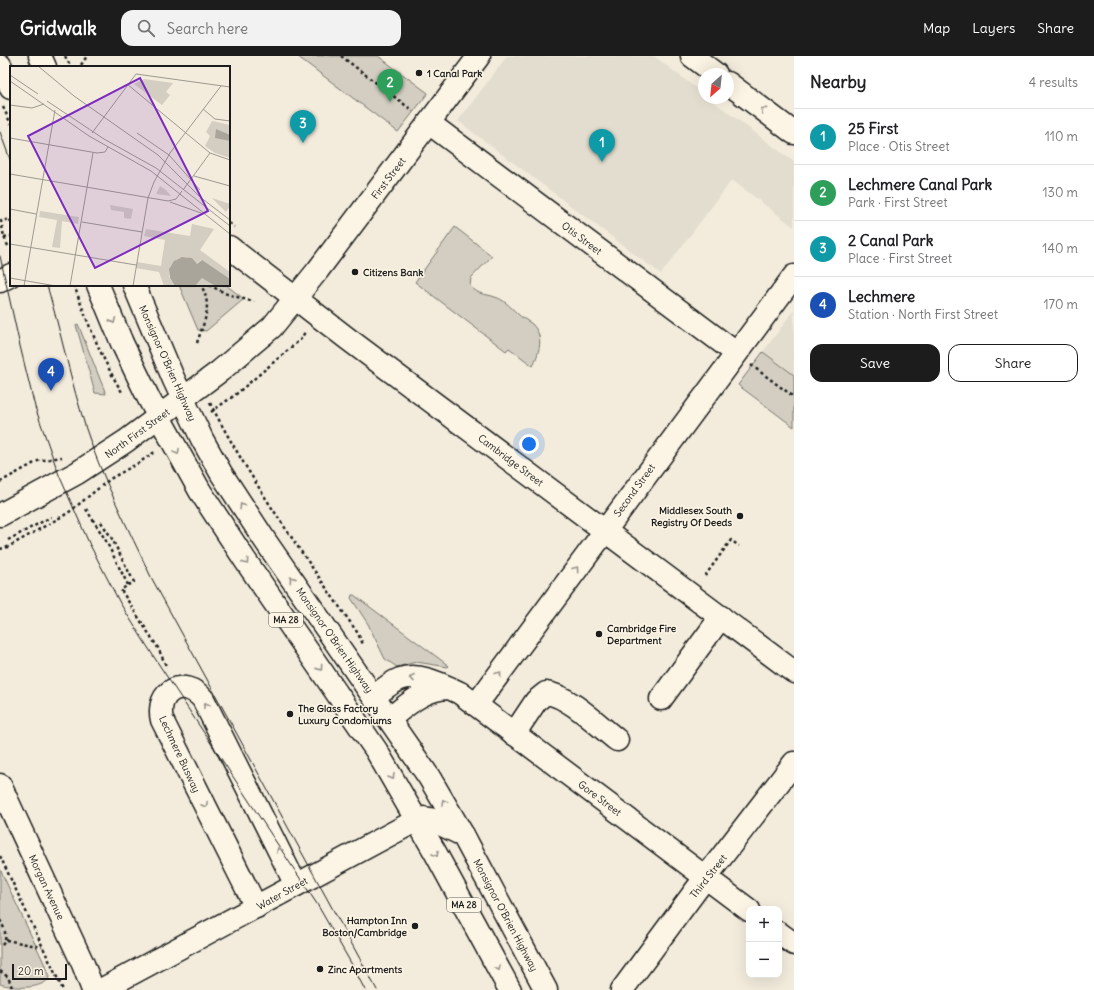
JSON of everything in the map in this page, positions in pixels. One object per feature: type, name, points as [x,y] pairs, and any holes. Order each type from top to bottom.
[{"type":"main road","name":"First Street","points":[[296,299],[480,56]]},
{"type":"main road","points":[[692,56],[708,68]]},
{"type":"main road","points":[[0,65],[6,95]]},
{"type":"main road","points":[[734,88],[794,133]]},
{"type":"main road","name":"Otis Street","points":[[429,124],[742,358]]},
{"type":"main road","name":"Cambridge Street","points":[[230,248],[296,299],[794,672]]},
{"type":"main road","points":[[0,281],[10,276]]},
{"type":"main road","name":"Second Street","points":[[476,705],[605,530],[742,358],[794,276]]},
{"type":"main road","name":"MA 28","points":[[98,286],[133,367],[158,417],[216,518],[374,747],[417,820],[510,990]]},
{"type":"main road","name":"Monsignor O'Brien Highway","points":[[134,286],[183,399],[208,450],[243,507],[429,777],[463,835],[546,990]]},
{"type":"main road","name":"North First Street","points":[[0,515],[100,460],[220,371],[272,327],[296,299]]},
{"type":"main road","points":[[661,699],[721,617]]},
{"type":"main road","name":"Gore Street","points":[[374,697],[397,681],[410,677],[422,678],[460,693],[746,908]]},
{"type":"main road","name":"Lechmere Busway","points":[[256,907],[162,720],[160,710],[162,702],[171,691],[179,688],[188,688],[203,699],[296,885]]},
{"type":"main road","points":[[389,719],[426,693],[437,689],[449,688]]},
{"type":"main road","points":[[514,734],[536,701],[546,693],[553,694],[568,702],[617,740]]},
{"type":"main road","name":"Third Street","points":[[622,990],[794,763]]},
{"type":"main road","name":"Morgan Avenue","points":[[0,785],[86,970],[93,990]]},
{"type":"main road","points":[[417,820],[424,818],[430,819],[463,835]]},
{"type":"main road","name":"Water Street","points":[[101,990],[417,820]]},
{"type":"main road","points":[[782,935],[794,944]]},
{"type":"path","points":[[65,56],[70,66]]},
{"type":"path","points":[[81,65],[88,56]]},
{"type":"path","points":[[341,56],[429,124]]},
{"type":"path","points":[[6,95],[10,118]]},
{"type":"path","points":[[8,246],[4,237],[1,221],[10,219]]},
{"type":"path","points":[[4,237],[10,236]]},
{"type":"path","points":[[74,286],[88,322],[114,380]]},
{"type":"path","points":[[197,343],[208,304],[201,286]]},
{"type":"path","points":[[211,286],[227,294],[254,302]]},
{"type":"path","points":[[235,396],[291,348]]},
{"type":"path","points":[[742,358],[794,397]]},
{"type":"path","name":"Monsignor O'Brien Highway","points":[[227,436],[275,514],[357,632],[365,648]]},
{"type":"path","points":[[0,482],[38,462],[64,456]]},
{"type":"path","points":[[0,549],[8,547],[54,522],[68,513],[110,479],[140,462]]},
{"type":"path","points":[[86,509],[105,539],[128,585]]},
{"type":"path","points":[[8,540],[51,517]]},
{"type":"path","points":[[101,522],[112,536],[134,582],[121,590],[158,648],[167,668]]},
{"type":"path","points":[[105,539],[112,536]]},
{"type":"path","points":[[705,576],[730,540],[739,546]]},
{"type":"path","points":[[0,856],[63,990]]},
{"type":"path","points":[[0,920],[5,932],[6,940],[0,947]]},
{"type":"path","points":[[6,940],[42,947]]},
{"type":"path","points":[[0,971],[8,977],[13,990]]},
{"type":"shaded area","points":[[297,56],[378,56],[428,93],[398,132]]},
{"type":"shaded area","points":[[507,56],[654,56],[698,89],[698,104],[717,104],[794,162],[794,227],[732,180],[661,274],[458,121]]},
{"type":"shaded area","points":[[455,227],[492,256],[471,278],[470,286],[479,293],[502,300],[520,316],[532,324],[536,329],[540,339],[540,345],[533,366],[509,348],[506,351],[415,282]]},
{"type":"shaded area","points":[[179,286],[227,286],[244,299],[206,331],[198,330]]},
{"type":"shaded area","points":[[794,310],[794,375],[763,352]]},
{"type":"shaded area","points":[[78,324],[106,394],[95,393],[76,325]]},
{"type":"shaded area","points":[[763,352],[794,375],[794,427],[738,385]]},
{"type":"shaded area","points":[[352,595],[449,666],[416,662],[397,667],[385,659],[368,624],[351,598]]},
{"type":"shaded area","points":[[0,869],[45,965],[49,977],[48,980],[43,983],[31,987],[18,987],[0,984]]},
{"type":"tram line","points":[[0,132],[10,159]]},
{"type":"tram line","points":[[0,256],[35,407],[59,475],[89,543],[120,603],[317,904],[365,990]]},
{"type":"tram line","points":[[47,286],[86,429],[100,467],[125,522],[151,577],[377,990]]},
{"type":"place","name":"1 Canal Park","points":[[419,73]]},
{"type":"place","name":"Lechmere Canal Park","points":[[390,102]]},
{"type":"place","name":"2 Canal Park","points":[[303,143]]},
{"type":"place","name":"25 First","points":[[602,162]]},
{"type":"place","name":"Citizens Bank","points":[[355,272]]},
{"type":"place","name":"Lechmere","points":[[51,391]]},
{"type":"place","name":"Middlesex South Registry Of Deeds","points":[[740,516]]},
{"type":"place","name":"Cambridge Fire Department","points":[[599,634]]},
{"type":"place","name":"The Glass Factory Luxury Condomiums","points":[[290,714]]},
{"type":"place","name":"Hampton Inn Boston/Cambridge","points":[[415,926]]},
{"type":"place","name":"Zinc Apartments","points":[[320,969]]}]
